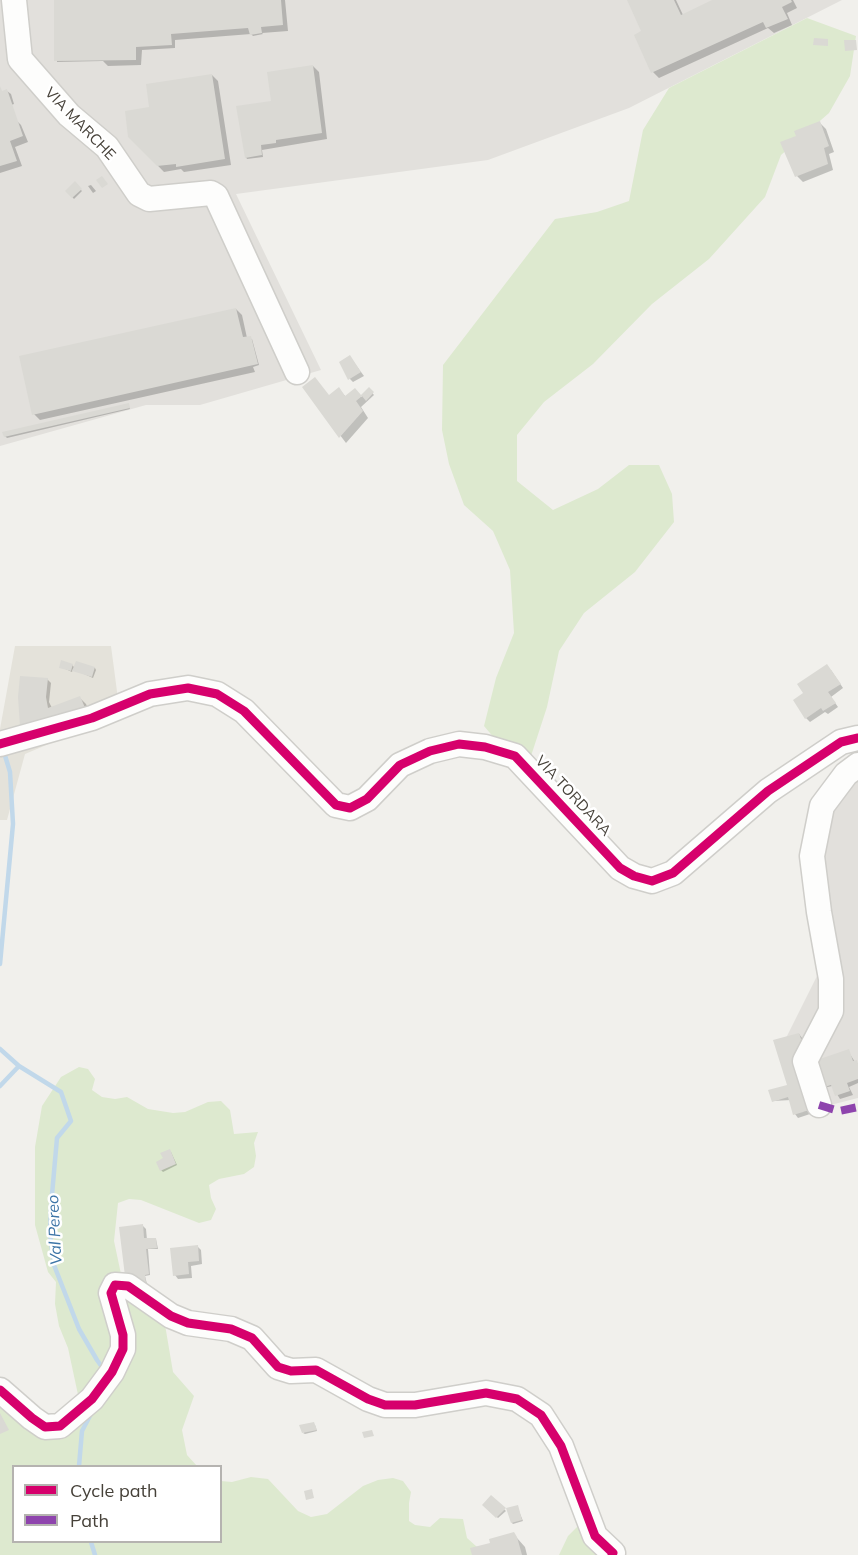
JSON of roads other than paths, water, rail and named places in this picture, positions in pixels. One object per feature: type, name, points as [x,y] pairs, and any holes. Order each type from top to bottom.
[{"type":"street","name":"VIA MARCHE","points":[[14,0],[20,59],[69,115],[107,147],[139,194],[149,199],[211,193],[216,196],[297,372]]},
{"type":"street","name":"VIA TORDARA","points":[[0,744],[92,718],[150,694],[188,688],[217,694],[244,711],[336,805],[350,808],[367,799],[400,765],[430,751],[459,744],[485,747],[515,756],[620,868],[634,876],[652,880],[674,873],[768,791],[841,742],[858,738]]},
{"type":"street","points":[[819,1105],[805,1061],[831,1011],[831,979],[812,856],[822,806],[846,774],[858,765]]},
{"type":"street","points":[[0,1390],[32,1418],[45,1426],[60,1426],[92,1399],[112,1372],[123,1349],[123,1335],[111,1293],[116,1285],[128,1286],[171,1316],[188,1323],[231,1329],[252,1338],[278,1367],[291,1371],[316,1370],[368,1399],[385,1405],[416,1405],[486,1393],[517,1399],[541,1415],[561,1446],[595,1536],[613,1552],[612,1555]]},
{"type":"waterway","name":"Val Pereo","points":[[0,964],[13,824],[10,772],[3,749]]},
{"type":"waterway","name":"Val Pereo","points":[[0,1049],[19,1066],[61,1092],[71,1121],[57,1138],[50,1234],[54,1265],[79,1329],[104,1370]]},
{"type":"waterway","points":[[0,1086],[19,1066]]},
{"type":"waterway","name":"Val Pereo","points":[[79,1465],[82,1431],[92,1412]]},
{"type":"waterway","name":"Val Pereo","points":[[91,1543],[95,1555]]}]
